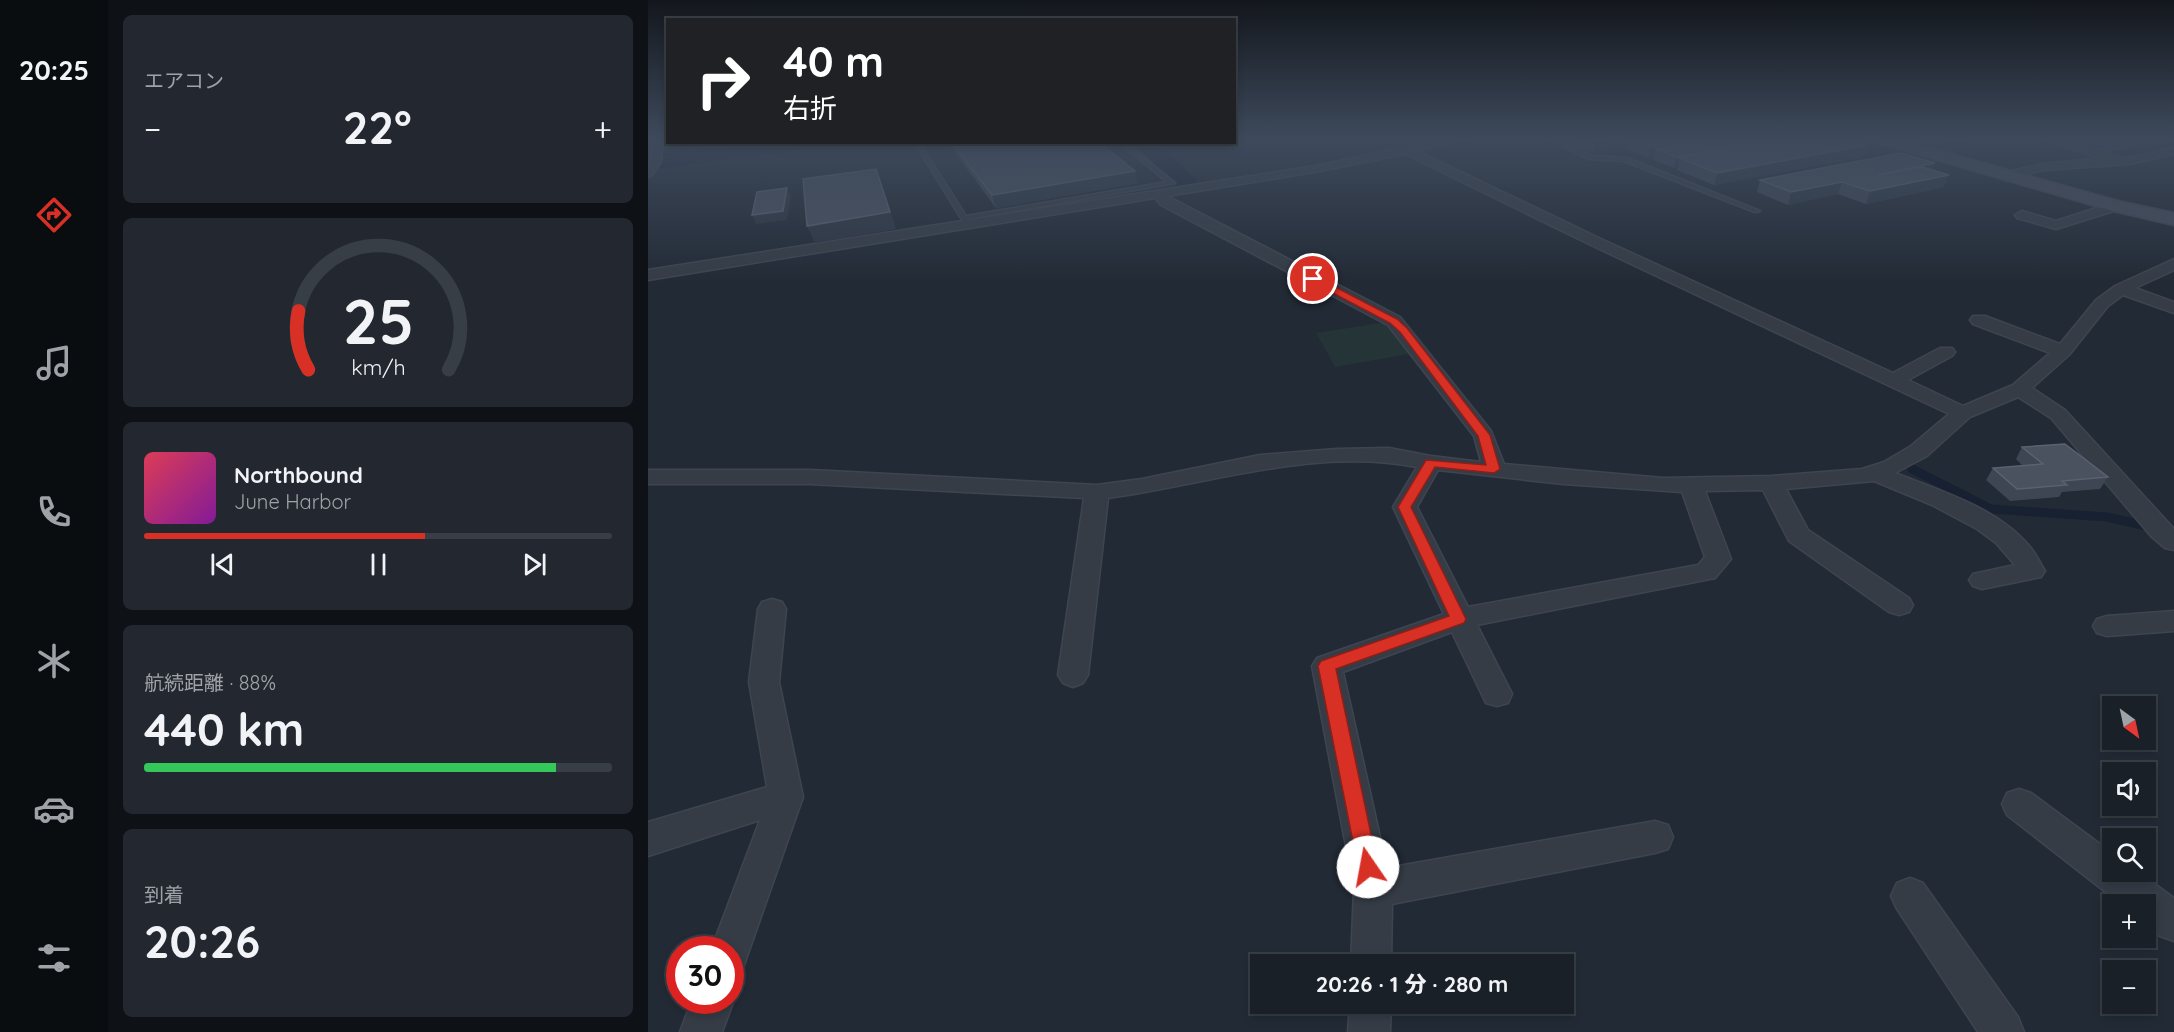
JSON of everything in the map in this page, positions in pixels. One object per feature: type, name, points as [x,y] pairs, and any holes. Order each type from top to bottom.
[{"type":"main road","points":[[2047,187],[2174,219]]},
{"type":"street","points":[[648,275],[966,221],[1201,187]]},
{"type":"street","points":[[1483,187],[1963,413]]},
{"type":"street","points":[[1158,194],[1166,202],[1394,321],[1484,435],[1494,469]]},
{"type":"street","points":[[2022,215],[2056,225],[2115,206]]},
{"type":"street","points":[[648,477],[810,477],[1097,492],[1142,486],[1260,462],[1337,456],[1389,455],[1494,469],[1641,483],[1771,483],[1865,476],[1892,467],[1919,451],[1963,413],[2020,389],[2063,351],[2102,303],[2121,289],[2174,264]]},
{"type":"street","points":[[2121,289],[2174,308]]},
{"type":"street","points":[[1979,320],[2063,351]]},
{"type":"street","points":[[1892,381],[1946,352]]},
{"type":"street","points":[[2020,389],[2058,414],[2160,530],[2174,542]]},
{"type":"street","points":[[1431,462],[1405,507],[1458,619],[1497,694]]},
{"type":"street","points":[[1875,473],[1981,519],[2026,556],[2032,571],[1982,580]]},
{"type":"street","points":[[1771,483],[1798,535],[1899,605]]},
{"type":"street","points":[[1371,954],[1373,889],[1327,666],[1458,619],[1706,572],[1718,559],[1691,484]]},
{"type":"street","points":[[1073,675],[1097,492]]},
{"type":"street","points":[[735,936],[786,797],[764,682],[772,609]]},
{"type":"street","points":[[2107,626],[2174,621]]},
{"type":"street","points":[[648,839],[786,797]]},
{"type":"street","points":[[2019,804],[2174,922]]},
{"type":"street","points":[[1373,889],[1655,837]]},
{"type":"street","points":[[1910,896],[2003,1032]]},
{"type":"street","points":[[701,1032],[708,1014]]},
{"type":"street","points":[[1369,1032],[1370,1014]]},
{"type":"lane","points":[[945,187],[966,221],[1149,187]]},
{"type":"lane","points":[[1696,187],[1757,211]]},
{"type":"shaded area","points":[[1386,322],[1415,353],[1335,367],[1316,333]]},
{"type":"building","points":[[804,187],[882,187],[890,212],[807,226]]},
{"type":"building","points":[[986,187],[1039,187],[992,195]]},
{"type":"building","points":[[1778,187],[1816,187],[1791,192]]},
{"type":"building","points":[[1858,187],[1889,187],[1870,191]]},
{"type":"building","points":[[787,188],[783,211],[752,215],[757,192]]},
{"type":"building","points":[[2065,444],[2108,477],[2062,481],[2067,485],[2017,489],[1993,468],[2043,464],[2022,447]]},
{"type":"waterway","points":[[1912,469],[1991,509],[2107,517],[2151,527]]},
{"type":"route","points":[[1313,279],[1394,321],[1403,330],[1484,435],[1494,469],[1431,462],[1405,507],[1458,619],[1327,666],[1368,867]]}]
